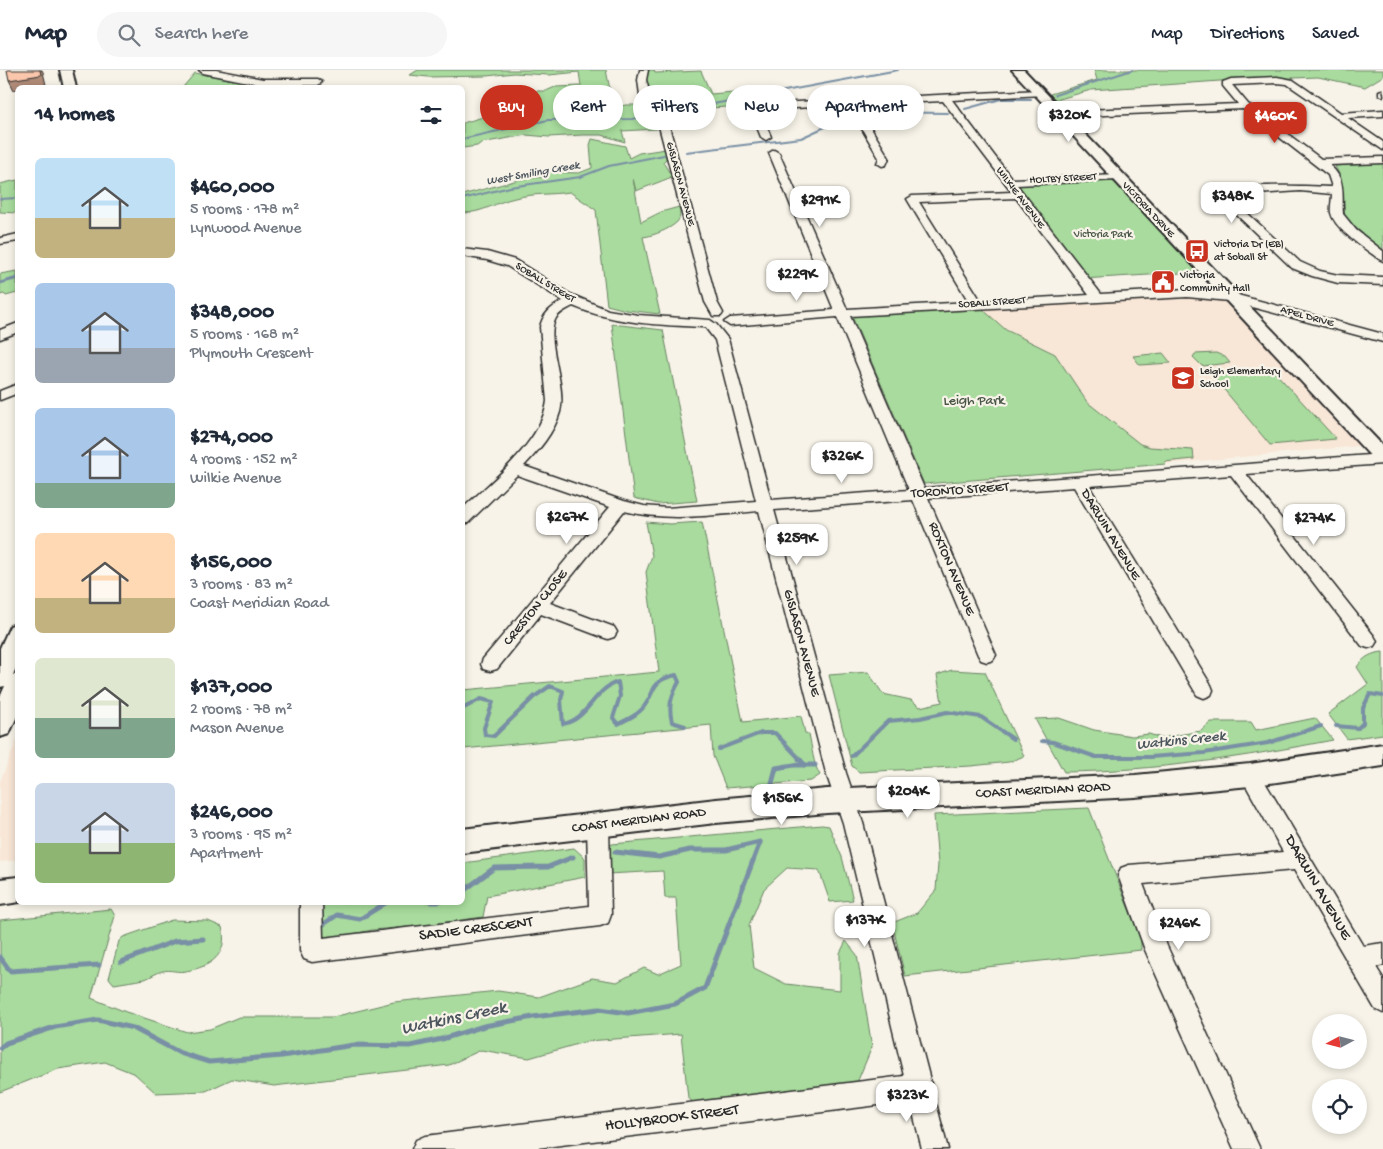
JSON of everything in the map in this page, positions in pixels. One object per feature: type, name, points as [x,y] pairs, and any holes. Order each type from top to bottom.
[{"type":"main road","points":[[66,70],[69,85]]},
{"type":"main road","name":"VICTORIA DRIVE","points":[[1018,70],[1383,458]]},
{"type":"main road","points":[[0,678],[15,640]]},
{"type":"main road","points":[[0,727],[15,690]]},
{"type":"main road","name":"COAST MERIDIAN ROAD","points":[[465,841],[716,811],[845,800],[1135,786],[1250,774],[1383,755]]},
{"type":"main road","points":[[0,892],[15,890]]},
{"type":"street","points":[[203,70],[263,82],[318,81]]},
{"type":"street","name":"GISLASON AVENUE","points":[[644,70],[642,80],[645,95],[664,126],[836,773],[855,829],[935,1149]]},
{"type":"street","points":[[1383,147],[1288,81],[1277,80],[1226,84],[1246,106],[1335,176],[1337,182],[1337,214],[1342,221],[1383,257]]},
{"type":"street","points":[[924,98],[1040,93]]},
{"type":"street","name":"WILKIE AVENUE","points":[[945,97],[1097,297]]},
{"type":"street","points":[[766,137],[754,107],[807,104]]},
{"type":"street","points":[[1060,114],[1246,106]]},
{"type":"street","points":[[1339,116],[1383,114]]},
{"type":"street","points":[[867,130],[884,158],[882,163]]},
{"type":"street","name":"ROXTON AVENUE","points":[[774,153],[987,655]]},
{"type":"street","points":[[1319,162],[1383,160]]},
{"type":"street","name":"HOLTBY STREET","points":[[1009,182],[1117,177]]},
{"type":"street","points":[[1337,191],[1300,188],[1227,192],[1222,195],[1296,266],[1344,279],[1383,280]]},
{"type":"street","name":"HOLTBY STREET","points":[[976,304],[912,199],[1018,195]]},
{"type":"street","points":[[0,242],[15,238]]},
{"type":"street","name":"SOBALL STREET","points":[[465,252],[482,255],[512,264],[572,301],[596,310],[648,321],[687,322],[754,319],[1179,293],[1230,297]]},
{"type":"street","name":"APEL DRIVE","points":[[1230,297],[1383,338]]},
{"type":"street","points":[[465,516],[513,468],[547,426],[552,412],[554,390],[547,324],[554,312],[572,301]]},
{"type":"street","points":[[0,335],[15,328]]},
{"type":"street","points":[[0,396],[15,389]]},
{"type":"street","name":"TORONTO STREET","points":[[513,468],[620,505],[662,513],[1383,458]]},
{"type":"street","points":[[1236,470],[1368,640]]},
{"type":"street","name":"DARWIN AVENUE","points":[[1079,482],[1204,690]]},
{"type":"street","name":"CRESTON CLOSE","points":[[490,664],[620,505]]},
{"type":"street","points":[[539,606],[608,632]]},
{"type":"street","name":"DARWIN AVENUE","points":[[1250,774],[1383,1001]]},
{"type":"street","name":"SADIE CRESCENT","points":[[311,905],[312,951],[600,915],[598,826]]},
{"type":"street","points":[[1248,1149],[1157,950],[1129,875],[1300,860]]},
{"type":"street","points":[[1358,958],[1383,954]]},
{"type":"street","name":"HOLLYBROOK STREET","points":[[425,1149],[503,1145],[918,1087]]},
{"type":"shaded area","name":"Leigh Elementary School","points":[[1219,295],[1359,446],[1166,464],[1087,402],[1055,354],[1006,330],[980,307]]},
{"type":"shaded area","points":[[15,744],[15,860],[0,862],[0,782]]},
{"type":"green space","points":[[418,70],[606,70],[609,85],[581,85],[579,72],[549,75],[514,73],[487,76],[428,77],[410,75]]},
{"type":"green space","points":[[644,70],[654,70],[655,73],[701,71],[707,85],[648,85]]},
{"type":"green space","points":[[1094,70],[1383,70],[1383,76],[1365,87],[1318,77],[1220,81],[1091,90],[1056,100],[1050,94],[1097,80]]},
{"type":"green space","points":[[195,73],[259,85],[185,85]]},
{"type":"green space","points":[[553,88],[553,130],[623,130],[623,106],[633,105],[633,130],[640,130],[622,131],[625,142],[602,135],[549,137],[526,135],[465,148],[465,122],[480,118],[480,130],[543,130],[543,91]]},
{"type":"green space","points":[[726,93],[726,107],[716,108],[716,94]]},
{"type":"green space","points":[[592,139],[625,146],[629,158],[639,153],[666,149],[666,159],[663,162],[672,177],[636,191],[633,179],[641,222],[661,212],[679,207],[680,217],[674,225],[661,232],[643,237],[660,314],[626,310],[607,305],[596,210],[570,192],[522,196],[477,211],[465,213],[465,194],[522,179],[544,177],[549,172],[579,173],[592,168],[590,145]]},
{"type":"green space","points":[[1383,163],[1383,252],[1345,218],[1341,178],[1335,166]]},
{"type":"green space","points":[[15,180],[15,213],[0,212],[0,184]]},
{"type":"green space","name":"Victoria Park","points":[[1108,180],[1114,182],[1198,272],[1082,279],[1010,184]]},
{"type":"green space","points":[[15,271],[15,294],[6,296],[4,294],[0,295],[0,274]]},
{"type":"green space","name":"Leigh Park","points":[[980,307],[1006,330],[1055,354],[1087,402],[1140,444],[1150,447],[1193,450],[1194,459],[1164,462],[1166,464],[924,484],[851,314]]},
{"type":"green space","points":[[612,324],[663,330],[697,501],[658,504],[634,498]]},
{"type":"green space","points":[[1163,353],[1171,363],[1140,365],[1133,356]]},
{"type":"green space","points":[[1216,353],[1225,357],[1230,363],[1202,366],[1193,357],[1195,354]]},
{"type":"green space","points":[[1273,370],[1336,439],[1270,445],[1212,375]]},
{"type":"green space","points":[[646,522],[670,524],[702,522],[743,722],[801,716],[805,733],[809,734],[814,761],[820,775],[811,781],[726,788],[713,756],[711,725],[465,749],[465,690],[659,672],[646,572],[652,556]]},
{"type":"green space","points":[[1383,652],[1383,734],[1347,739],[1328,714],[1368,684],[1357,667],[1368,656]]},
{"type":"green space","points":[[952,670],[985,672],[1024,756],[1009,762],[971,766],[859,772],[852,766],[829,675],[868,672],[883,694],[911,700],[920,707],[942,702],[937,675]]},
{"type":"green space","points":[[1059,718],[1094,730],[1132,736],[1149,734],[1161,738],[1201,731],[1211,722],[1251,722],[1256,730],[1315,718],[1333,740],[1199,762],[1132,769],[1064,772],[1035,719]]},
{"type":"green space","points":[[1089,808],[1141,940],[1141,950],[905,976],[892,923],[917,913],[936,890],[938,864],[934,815]]},
{"type":"green space","points":[[822,825],[829,826],[842,857],[853,900],[830,902],[819,870],[787,868],[764,889],[749,925],[754,968],[786,984],[840,990],[840,953],[846,941],[857,955],[872,1047],[856,1085],[697,1105],[688,1098],[681,1034],[588,1041],[529,1058],[481,1050],[449,1065],[274,1086],[232,1079],[206,1091],[156,1093],[135,1074],[105,1062],[58,1069],[0,1092],[0,920],[111,909],[115,916],[91,998],[126,1012],[187,1032],[210,1029],[239,1017],[333,1017],[394,1002],[498,991],[539,997],[592,978],[617,982],[644,968],[658,974],[681,964],[676,898],[665,898],[663,871],[608,874],[607,850],[612,844]]},
{"type":"green space","points":[[574,848],[585,858],[585,877],[487,896],[483,917],[372,930],[321,941],[312,905],[465,905],[465,863]]},
{"type":"green space","points":[[172,920],[208,921],[222,927],[223,945],[216,958],[195,969],[163,971],[145,979],[114,984],[109,978],[119,941],[123,937]]},
{"type":"building","points":[[7,70],[40,70],[41,75],[9,80]]},
{"type":"waterway","points":[[465,138],[548,120],[632,119],[898,70]]},
{"type":"waterway","name":"West Smiling Creek","points":[[1055,95],[1132,70]]},
{"type":"waterway","name":"West Smiling Creek","points":[[965,109],[1001,99],[1031,99]]},
{"type":"waterway","name":"West Smiling Creek","points":[[924,113],[948,113]]},
{"type":"waterway","name":"West Smiling Creek","points":[[686,152],[801,138],[818,130]]},
{"type":"waterway","name":"West Smiling Creek","points":[[465,198],[510,187],[580,177],[609,166],[664,155]]},
{"type":"waterway","points":[[0,199],[15,198]]},
{"type":"waterway","name":"West Smiling Creek","points":[[0,283],[15,279]]},
{"type":"waterway","points":[[465,707],[481,699],[493,702],[484,728],[485,735],[494,736],[534,697],[550,686],[563,691],[561,700],[563,724],[579,716],[596,697],[618,682],[620,696],[613,718],[618,724],[640,711],[661,680],[676,675],[679,682],[671,701],[670,711],[672,722],[685,726]]},
{"type":"waterway","name":"Watkins Creek","points":[[1336,726],[1358,728],[1363,723],[1363,708],[1370,694],[1383,696]]},
{"type":"waterway","name":"Watkins Creek","points":[[852,756],[888,721],[920,718],[947,712],[981,717],[1013,739]]},
{"type":"waterway","name":"Watkins Creek","points":[[1042,741],[1053,742],[1096,757],[1150,757],[1204,753],[1268,743],[1321,726]]},
{"type":"waterway","points":[[719,749],[761,733],[775,733],[801,760]]},
{"type":"waterway","name":"Watkins Creek","points":[[799,759],[805,765]]},
{"type":"waterway","name":"Watkins Creek","points":[[772,783],[776,768],[805,765]]},
{"type":"waterway","name":"Watkins Creek","points":[[805,765],[815,765]]},
{"type":"waterway","name":"Watkins Creek","points":[[0,1048],[6,1043],[55,1027],[98,1020],[133,1028],[180,1053],[209,1062],[282,1056],[354,1045],[410,1046],[442,1039],[484,1026],[533,1017],[599,1009],[628,1013],[675,1004],[705,988],[760,842],[726,850],[690,850],[659,857],[615,852]]},
{"type":"waterway","points":[[465,890],[494,868],[548,867],[573,857]]},
{"type":"waterway","points":[[321,926],[337,915],[360,919],[382,905]]},
{"type":"waterway","points":[[121,962],[175,941],[203,939]]},
{"type":"waterway","points":[[0,957],[10,971],[99,965]]},
{"type":"place","name":"Victoria Dr (EB) at Soball St","points":[[1197,251]]},
{"type":"place","name":"Victoria Community Hall","points":[[1163,282]]},
{"type":"place","name":"Leigh Elementary School","points":[[1183,378]]}]
